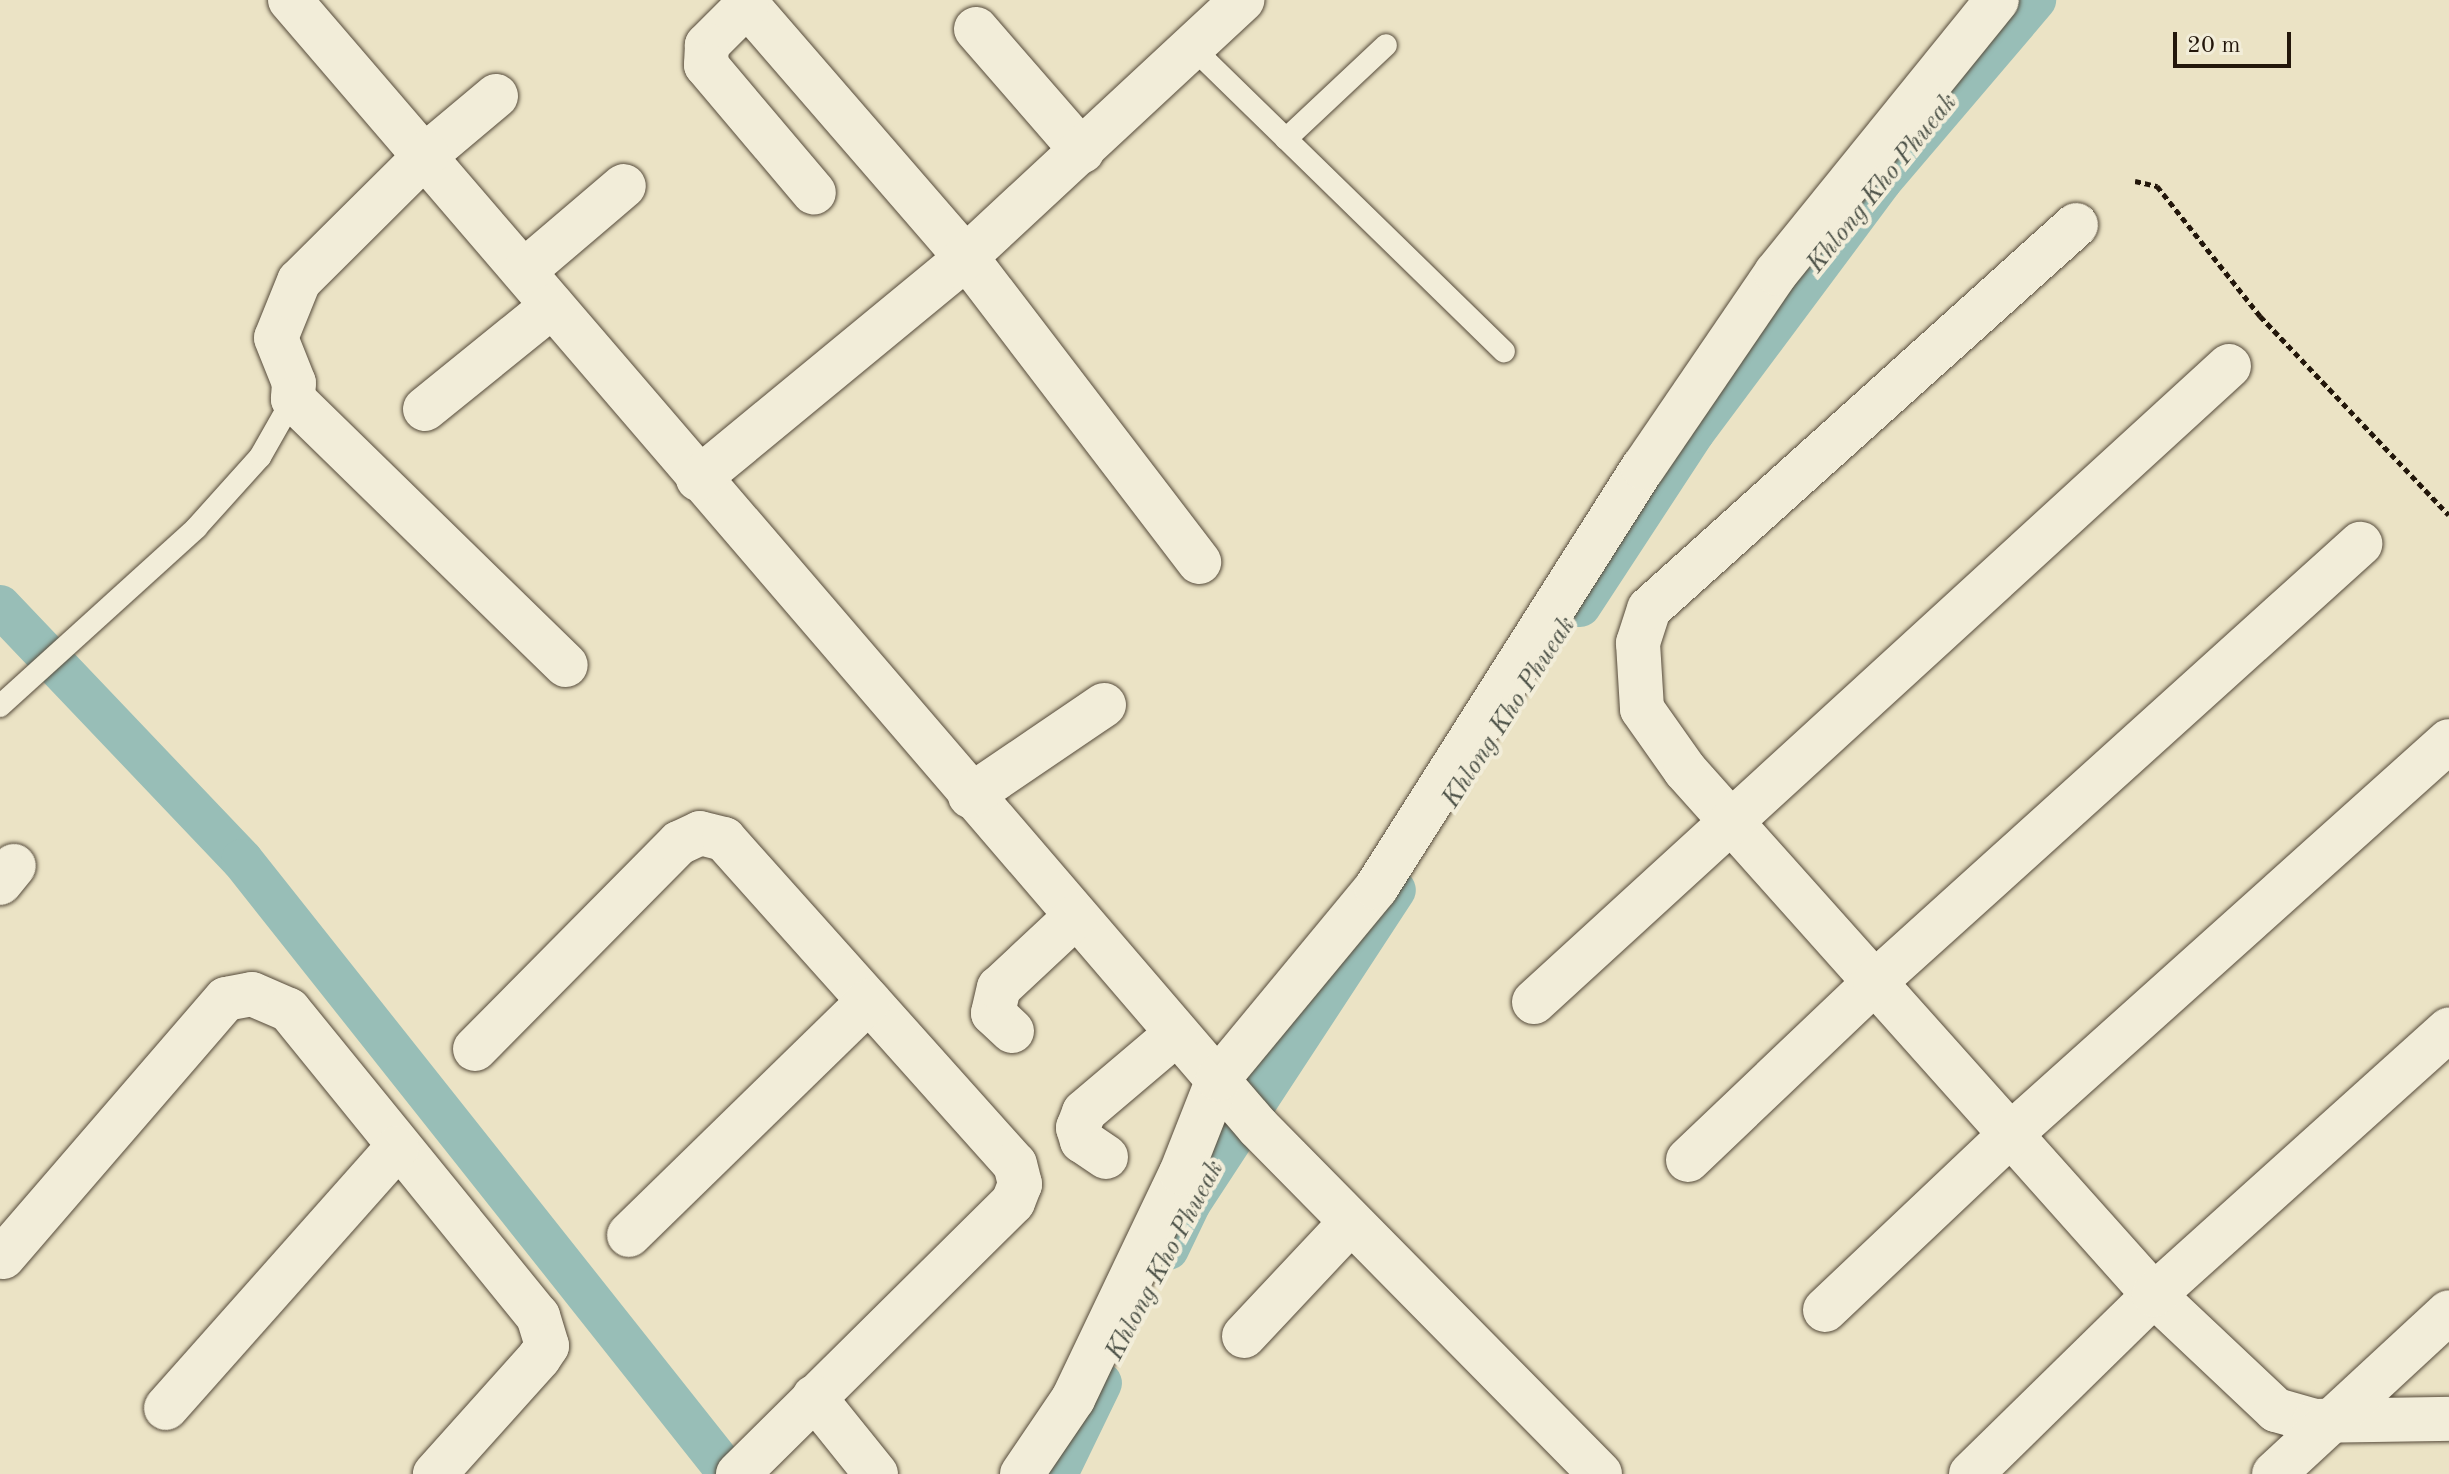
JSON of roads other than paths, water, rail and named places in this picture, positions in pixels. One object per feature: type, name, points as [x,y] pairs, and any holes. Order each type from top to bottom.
[{"type":"street","points":[[290,0],[427,154],[698,479],[1258,1127],[1600,1474]]},
{"type":"street","points":[[698,479],[966,257],[1194,49],[1242,0]]},
{"type":"street","points":[[1022,1474],[1080,1385],[1222,1085],[1376,888],[1643,468],[1776,273],[1997,0]]},
{"type":"street","points":[[814,193],[706,65],[707,45],[745,2],[966,257],[1199,562]]},
{"type":"street","points":[[976,29],[1082,151]]},
{"type":"street","points":[[496,96],[427,154],[299,281],[276,338],[294,383],[293,399],[566,665]]},
{"type":"street","points":[[524,271],[624,186]]},
{"type":"street","points":[[2076,225],[1649,609],[1638,643],[1642,709],[1730,820],[2154,1295],[2276,1410],[2330,1420],[2449,1419]]},
{"type":"street","points":[[425,409],[552,306]]},
{"type":"street","points":[[1534,1002],[2229,366]]},
{"type":"street","points":[[1688,1160],[1875,982],[2360,544]]},
{"type":"street","points":[[970,796],[1104,705]]},
{"type":"street","points":[[1825,1310],[2011,1134],[2449,741]]},
{"type":"street","points":[[475,1049],[679,843],[700,833],[724,839],[1015,1164],[1020,1184],[1013,1202],[742,1470]]},
{"type":"street","points":[[1012,1031],[993,1013],[999,988],[1075,917]]},
{"type":"street","points":[[3,1257],[226,999],[252,994],[289,1010],[397,1148],[538,1316],[547,1346],[435,1474]]},
{"type":"street","points":[[629,1235],[869,1001]]},
{"type":"street","points":[[1971,1474],[2154,1295],[2449,1029]]},
{"type":"street","points":[[1106,1157],[1082,1141],[1078,1128],[1084,1112],[1176,1034]]},
{"type":"street","points":[[166,1408],[397,1148]]},
{"type":"street","points":[[1244,1336],[1351,1222]]},
{"type":"street","points":[[2274,1474],[2449,1312]]},
{"type":"street","points":[[814,1397],[876,1474]]},
{"type":"lane","points":[[1286,139],[1386,45]]},
{"type":"lane","points":[[1194,49],[1504,351]]},
{"type":"lane","points":[[0,706],[196,528],[260,457],[293,399]]},
{"type":"waterway","name":"Khlong Kho Phueak","points":[[1580,606],[1694,432],[1881,181],[2035,0]]},
{"type":"waterway","points":[[0,606],[242,860],[729,1474]]},
{"type":"waterway","name":"Khlong Kho Phueak","points":[[1168,1249],[1190,1203],[1395,890]]},
{"type":"waterway","name":"Khlong Kho Phueak","points":[[1057,1474],[1101,1383]]}]
